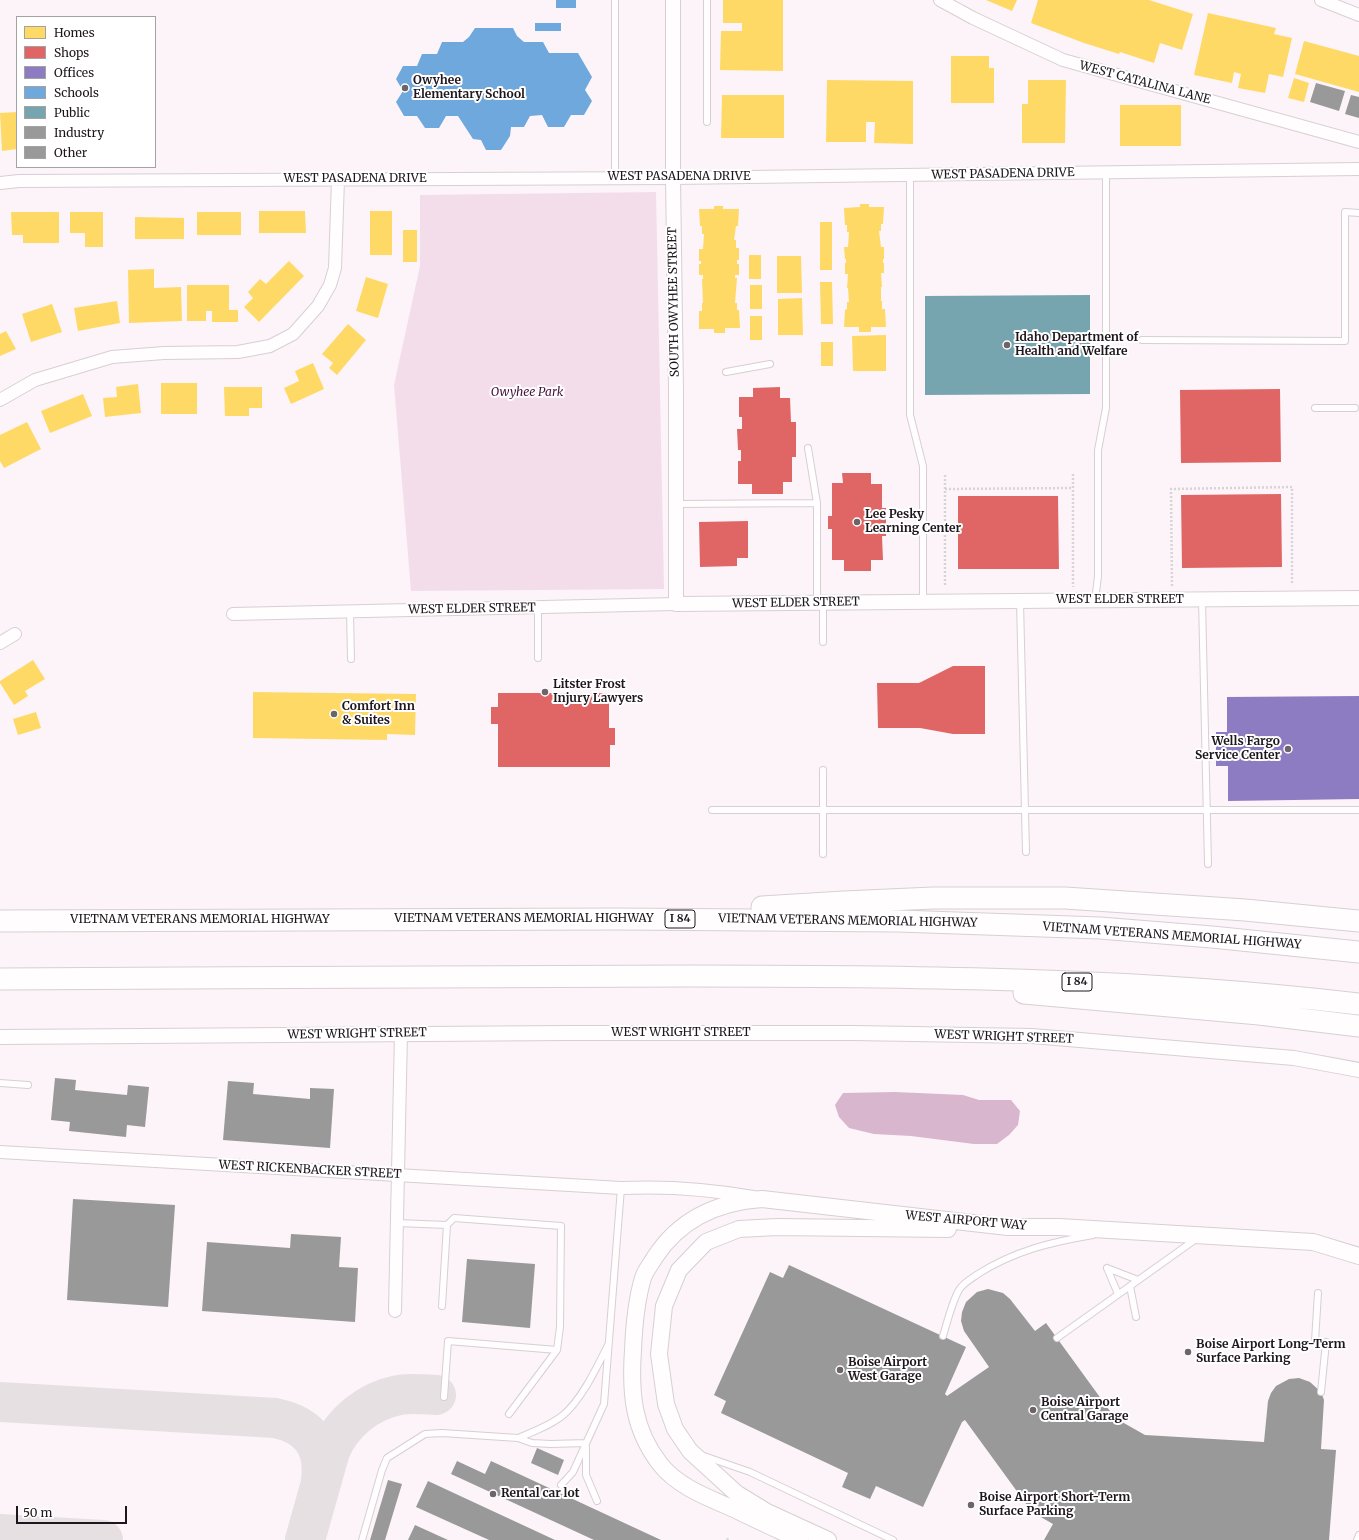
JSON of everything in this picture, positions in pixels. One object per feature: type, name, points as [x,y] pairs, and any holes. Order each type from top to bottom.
[{"type":"highway","points":[[616,918],[844,902],[998,898],[1081,899],[1245,910],[1359,921]]},
{"type":"highway","name":"VIETNAM VETERANS MEMORIAL HIGHWAY","points":[[0,921],[616,918],[899,921],[1100,928],[1212,937],[1359,952]]},
{"type":"highway","points":[[794,976],[1110,1000],[1259,1014],[1359,1026]]},
{"type":"highway","name":"I 84","points":[[0,979],[794,976],[968,978],[1142,985],[1359,1004]]},
{"type":"main road","name":"WEST AIRPORT WAY","points":[[762,1199],[1008,1227],[1059,1227],[1313,1242],[1359,1256]]},
{"type":"main road","points":[[762,1199],[746,1200],[716,1207],[685,1224],[664,1244],[643,1276],[637,1303],[631,1372],[632,1394],[637,1420],[648,1446],[661,1465],[680,1482],[700,1493],[800,1540]]},
{"type":"main road","points":[[828,1540],[768,1512],[736,1493],[690,1451],[675,1429],[666,1404],[659,1354],[664,1306],[679,1270],[706,1242],[739,1229],[777,1227],[970,1229],[1008,1227]]},
{"type":"street","name":"SOUTH OWYHEE STREET","points":[[672,0],[676,390],[676,604]]},
{"type":"street","name":"WEST CATALINA LANE","points":[[940,0],[973,18],[1063,60],[1359,142]]},
{"type":"street","points":[[1321,0],[1359,15]]},
{"type":"street","name":"WEST PASADENA DRIVE","points":[[0,182],[19,180],[673,178],[1359,169]]},
{"type":"street","points":[[0,400],[35,380],[112,357],[164,353],[238,352],[270,346],[293,334],[318,306],[330,285],[335,268],[338,180]]},
{"type":"street","name":"WEST ELDER STREET","points":[[233,614],[676,604],[1359,598]]},
{"type":"street","points":[[0,643],[15,634]]},
{"type":"street","points":[[394,1311],[401,1033]]},
{"type":"street","name":"WEST WRIGHT STREET","points":[[0,1037],[401,1033],[853,1033],[1032,1036],[1294,1058],[1359,1070]]},
{"type":"street","name":"WEST RICKENBACKER STREET","points":[[0,1152],[621,1188]]},
{"type":"street","name":"WEST AIRPORT WAY","points":[[621,1188],[646,1187],[716,1191],[762,1199]]},
{"type":"lane","points":[[615,0],[615,178]]},
{"type":"lane","points":[[707,0],[707,122]]},
{"type":"lane","points":[[1096,601],[1098,576],[1098,450],[1106,408],[1106,172]]},
{"type":"lane","points":[[910,175],[910,415],[923,466],[923,602]]},
{"type":"lane","points":[[1142,340],[1345,341],[1345,212],[1359,213]]},
{"type":"lane","points":[[726,372],[770,364]]},
{"type":"lane","points":[[1315,408],[1355,408]]},
{"type":"lane","points":[[808,448],[817,503],[820,603],[823,642]]},
{"type":"lane","points":[[675,504],[817,503]]},
{"type":"lane","points":[[1202,600],[1208,810],[1208,864]]},
{"type":"lane","points":[[1020,601],[1026,852]]},
{"type":"lane","points":[[538,607],[538,658]]},
{"type":"lane","points":[[350,611],[351,659]]},
{"type":"lane","points":[[823,770],[823,854]]},
{"type":"lane","points":[[712,810],[1359,810]]},
{"type":"lane","points":[[0,1083],[28,1085]]},
{"type":"lane","points":[[561,1485],[573,1472],[604,1404],[621,1188]]},
{"type":"lane","points":[[442,1306],[447,1225],[454,1218],[561,1226],[560,1327],[557,1350],[509,1414]]},
{"type":"lane","points":[[397,1223],[447,1225]]},
{"type":"lane","points":[[943,1336],[959,1290],[968,1281],[994,1264],[1024,1251],[1062,1240],[1118,1231]]},
{"type":"lane","points":[[1057,1338],[1199,1236]]},
{"type":"lane","points":[[1118,1294],[1107,1268],[1138,1280]]},
{"type":"lane","points":[[1130,1286],[1136,1317]]},
{"type":"lane","points":[[1315,1341],[1318,1293]]},
{"type":"lane","points":[[444,1397],[448,1341],[557,1350]]},
{"type":"lane","points":[[1321,1392],[1326,1342]]},
{"type":"lane","points":[[518,1438],[548,1425],[563,1415],[590,1379],[609,1343]]},
{"type":"lane","points":[[362,1540],[382,1470],[387,1458],[425,1434],[518,1438],[539,1443],[586,1444]]},
{"type":"lane","points":[[586,1444],[586,1475],[597,1501]]},
{"type":"lane","points":[[690,1451],[750,1472],[892,1540]]},
{"type":"lane","points":[[1357,1540],[1359,1535]]},
{"type":"path","points":[[1073,474],[1073,587]]},
{"type":"path","points":[[944,475],[945,587]]},
{"type":"path","points":[[1172,586],[1171,489],[1292,487],[1292,585]]},
{"type":"path","points":[[944,488],[1073,488]]},
{"type":"green space","name":"Owyhee Park","points":[[656,192],[664,589],[411,591],[394,385],[420,266],[420,195]]},
{"type":"shaded area","points":[[895,1092],[963,1095],[979,1100],[1011,1100],[1020,1111],[1018,1125],[1009,1135],[997,1144],[974,1144],[911,1136],[874,1134],[849,1128],[839,1117],[835,1105],[843,1093]]},
{"type":"building: Homes","points":[[723,0],[783,0],[783,71],[720,70],[721,31],[742,31],[742,23],[723,23]]},
{"type":"building: Homes","points":[[986,0],[1017,0],[1012,11]]},
{"type":"building: Homes","points":[[1038,0],[1149,0],[1193,14],[1182,50],[1160,43],[1154,63],[1120,52],[1119,54],[1084,43],[1031,23]]},
{"type":"building: Homes","points":[[1208,13],[1276,28],[1274,34],[1292,38],[1283,77],[1269,74],[1265,93],[1238,88],[1241,74],[1234,72],[1232,83],[1194,75]]},
{"type":"building: Homes","points":[[1304,41],[1359,56],[1359,92],[1295,74]]},
{"type":"building: Homes","points":[[951,56],[989,56],[989,68],[994,68],[994,103],[951,103]]},
{"type":"building: Homes","points":[[1294,78],[1309,83],[1304,102],[1288,98]]},
{"type":"building: Homes","points":[[827,80],[913,81],[913,144],[874,143],[875,122],[866,122],[866,142],[826,142]]},
{"type":"building: Homes","points":[[1028,80],[1066,80],[1065,143],[1022,143],[1022,104],[1028,104]]},
{"type":"building: Homes","points":[[722,95],[784,95],[784,138],[721,138]]},
{"type":"building: Homes","points":[[1120,105],[1181,105],[1181,146],[1120,146]]},
{"type":"building: Homes","points":[[16,112],[16,149],[2,151],[0,113]]},
{"type":"building: Homes","points":[[860,204],[869,204],[869,207],[884,207],[883,224],[881,224],[881,231],[879,231],[881,247],[884,247],[884,273],[881,273],[881,301],[882,309],[885,309],[886,327],[871,327],[871,332],[859,332],[859,327],[844,327],[845,310],[847,309],[847,302],[849,302],[847,288],[848,274],[845,274],[846,259],[844,247],[848,247],[849,232],[847,232],[847,225],[845,225],[844,208],[860,207]]},
{"type":"building: Homes","points":[[714,206],[723,206],[723,209],[739,209],[738,226],[736,226],[734,240],[736,240],[736,248],[739,248],[739,260],[737,260],[737,264],[739,264],[739,275],[735,275],[735,278],[737,278],[735,303],[737,303],[737,310],[739,310],[740,328],[725,328],[725,333],[714,333],[714,329],[699,329],[699,311],[702,311],[703,303],[703,275],[699,275],[699,264],[701,264],[701,261],[699,261],[699,249],[703,249],[704,234],[702,234],[702,226],[700,226],[699,209],[714,209]]},
{"type":"building: Homes","points":[[259,211],[305,211],[306,233],[259,233]]},
{"type":"building: Homes","points":[[370,211],[392,211],[392,255],[370,255]]},
{"type":"building: Homes","points":[[11,212],[59,212],[59,243],[23,243],[23,235],[12,235]]},
{"type":"building: Homes","points":[[70,212],[103,212],[103,247],[85,247],[85,233],[70,233]]},
{"type":"building: Homes","points":[[197,212],[241,212],[241,235],[197,235]]},
{"type":"building: Homes","points":[[135,217],[184,218],[184,239],[135,239]]},
{"type":"building: Homes","points":[[820,222],[832,222],[832,270],[820,270]]},
{"type":"building: Homes","points":[[403,230],[417,230],[417,262],[403,262]]},
{"type":"building: Homes","points":[[749,255],[761,255],[761,279],[749,279]]},
{"type":"building: Homes","points":[[777,256],[801,256],[802,293],[777,293]]},
{"type":"building: Homes","points":[[289,261],[304,276],[259,322],[244,307],[253,298],[248,292],[260,279],[266,284]]},
{"type":"building: Homes","points":[[154,269],[154,288],[181,287],[182,321],[129,323],[128,270]]},
{"type":"building: Homes","points":[[366,277],[388,284],[378,318],[356,311]]},
{"type":"building: Homes","points":[[820,282],[832,282],[833,324],[821,324]]},
{"type":"building: Homes","points":[[187,285],[229,285],[229,310],[238,310],[238,322],[212,322],[212,311],[206,311],[206,321],[187,321]]},
{"type":"building: Homes","points":[[750,285],[762,285],[762,309],[750,309]]},
{"type":"building: Homes","points":[[802,298],[803,335],[778,335],[778,299]]},
{"type":"building: Homes","points":[[117,301],[120,323],[78,331],[74,308]]},
{"type":"building: Homes","points":[[52,304],[62,332],[31,342],[22,314]]},
{"type":"building: Homes","points":[[750,316],[762,316],[762,340],[750,340]]},
{"type":"building: Homes","points":[[348,324],[366,340],[337,375],[329,368],[333,363],[322,354]]},
{"type":"building: Homes","points":[[6,331],[16,349],[0,356],[0,334]]},
{"type":"building: Homes","points":[[886,335],[886,371],[853,371],[852,336]]},
{"type":"building: Homes","points":[[821,342],[833,342],[833,366],[821,366]]},
{"type":"building: Homes","points":[[313,363],[324,389],[291,404],[284,388],[299,381],[295,371]]},
{"type":"building: Homes","points":[[161,383],[197,383],[197,414],[161,414]]},
{"type":"building: Homes","points":[[138,384],[141,413],[105,417],[103,398],[117,397],[116,387]]},
{"type":"building: Homes","points":[[224,387],[262,387],[262,408],[249,408],[249,416],[225,416]]},
{"type":"building: Homes","points":[[83,394],[92,416],[50,433],[41,411]]},
{"type":"building: Homes","points":[[27,422],[41,449],[4,468],[0,461],[0,435]]},
{"type":"building: Homes","points":[[33,660],[45,679],[25,691],[28,696],[14,705],[0,681]]},
{"type":"building: Homes","name":"Comfort Inn & Suites","points":[[253,692],[416,694],[415,735],[387,734],[387,740],[253,738]]},
{"type":"building: Homes","points":[[36,712],[41,728],[18,735],[13,719]]},
{"type":"building: Shops","points":[[780,387],[780,398],[790,398],[791,422],[796,422],[796,457],[792,457],[792,482],[783,482],[783,494],[752,494],[752,484],[738,484],[738,461],[741,461],[741,450],[738,450],[737,429],[742,429],[742,417],[739,417],[739,397],[753,397],[753,388]]},
{"type":"building: Shops","points":[[1280,389],[1281,462],[1181,463],[1180,390]]},
{"type":"building: Shops","name":"Lee Pesky Learning Center","points":[[842,473],[871,473],[871,484],[882,484],[882,508],[886,508],[886,536],[882,536],[883,560],[871,560],[871,571],[844,571],[844,560],[832,560],[832,529],[828,529],[828,516],[832,516],[832,483],[843,483]]},
{"type":"building: Shops","points":[[1281,494],[1282,567],[1182,568],[1181,495]]},
{"type":"building: Shops","points":[[958,496],[1058,496],[1059,569],[958,569]]},
{"type":"building: Shops","points":[[748,521],[748,558],[737,558],[737,566],[700,567],[699,522]]},
{"type":"building: Shops","points":[[953,666],[985,666],[985,734],[953,734],[920,728],[878,728],[877,683],[919,683]]},
{"type":"building: Shops","points":[[498,693],[609,693],[609,728],[615,728],[615,745],[610,745],[610,767],[498,767],[498,724],[491,724],[491,707],[498,707]]},
{"type":"building: Offices","name":"Wells Fargo Service Center","points":[[1359,696],[1359,799],[1228,801],[1228,766],[1216,766],[1216,732],[1227,732],[1227,697]]},
{"type":"building: Schools","points":[[556,0],[576,0],[576,8],[556,8]]},
{"type":"building: Schools","points":[[535,23],[561,23],[561,31],[535,31]]},
{"type":"building: Schools","points":[[475,28],[513,28],[517,36],[524,42],[543,42],[549,53],[578,53],[592,77],[585,90],[592,101],[584,115],[571,115],[564,127],[548,127],[542,115],[530,116],[524,127],[511,127],[510,136],[501,150],[486,150],[481,140],[473,139],[458,116],[446,116],[439,128],[425,128],[417,116],[404,116],[396,102],[403,91],[396,79],[403,66],[417,66],[422,54],[437,54],[442,42],[463,42],[469,37]]},
{"type":"building: Public","name":"Idaho Department of Health and Welfare","points":[[1090,295],[1090,394],[925,395],[925,296]]},
{"type":"building: Industry","points":[[1316,83],[1345,91],[1339,111],[1310,102]]},
{"type":"building: Industry","points":[[1351,95],[1359,97],[1359,118],[1345,114]]},
{"type":"building: Other","points":[[55,1078],[76,1080],[75,1090],[127,1095],[128,1085],[149,1087],[145,1127],[127,1125],[126,1137],[69,1131],[70,1122],[51,1120]]},
{"type":"building: Other","points":[[228,1081],[254,1083],[253,1094],[310,1099],[310,1088],[334,1089],[330,1148],[223,1140]]},
{"type":"building: Other","points":[[73,1199],[175,1205],[168,1307],[67,1300]]},
{"type":"building: Other","points":[[291,1234],[341,1237],[339,1267],[358,1268],[355,1322],[202,1311],[207,1242],[290,1248]]},
{"type":"building: Other","points":[[467,1259],[535,1264],[530,1328],[462,1322]]},
{"type":"building: Other","points":[[789,1265],[966,1347],[945,1394],[947,1396],[989,1367],[964,1331],[961,1321],[962,1312],[966,1302],[977,1292],[988,1289],[1003,1293],[1010,1299],[1035,1331],[1046,1323],[1115,1418],[1145,1435],[1264,1442],[1268,1401],[1276,1386],[1289,1379],[1299,1378],[1310,1382],[1321,1392],[1324,1400],[1321,1449],[1336,1450],[1329,1540],[1044,1540],[1053,1524],[1032,1512],[965,1420],[962,1422],[923,1507],[876,1486],[870,1499],[842,1487],[848,1473],[721,1413],[726,1401],[714,1395],[770,1272],[783,1278]]},
{"type":"building: Other","points":[[537,1448],[564,1460],[558,1475],[531,1463]]},
{"type":"building: Other","points":[[457,1461],[485,1474],[491,1461],[661,1540],[594,1540],[451,1474]]},
{"type":"building: Other","points":[[388,1480],[402,1484],[385,1540],[370,1540]]},
{"type":"building: Other","points":[[428,1481],[555,1540],[489,1540],[416,1507]]},
{"type":"building: Other","points":[[415,1525],[448,1540],[408,1540]]},
{"type":"taxiway","points":[[305,1540],[330,1451],[341,1431],[349,1422],[357,1414],[377,1402],[388,1398],[408,1394],[436,1395]]},
{"type":"taxiway","points":[[0,1402],[275,1418],[287,1421],[297,1426],[306,1431],[312,1438],[320,1457],[322,1468],[321,1480]]},
{"type":"taxiway","points":[[0,1534],[103,1540]]},
{"type":"place","name":"Owyhee Elementary School","points":[[405,88]]},
{"type":"place","name":"Idaho Department of Health and Welfare","points":[[1007,345]]},
{"type":"place","name":"Lee Pesky Learning Center","points":[[857,522]]},
{"type":"place","name":"Litster Frost Injury Lawyers","points":[[545,692]]},
{"type":"place","name":"Comfort Inn & Suites","points":[[334,714]]},
{"type":"place","name":"Wells Fargo Service Center","points":[[1288,749]]},
{"type":"place","name":"Boise Airport Long-Term Surface Parking","points":[[1188,1352]]},
{"type":"place","name":"Boise Airport West Garage","points":[[840,1370]]},
{"type":"place","name":"Boise Airport Central Garage","points":[[1033,1410]]},
{"type":"place","name":"Rental car lot","points":[[493,1494]]},
{"type":"place","name":"Boise Airport Short-Term Surface Parking","points":[[971,1505]]}]
